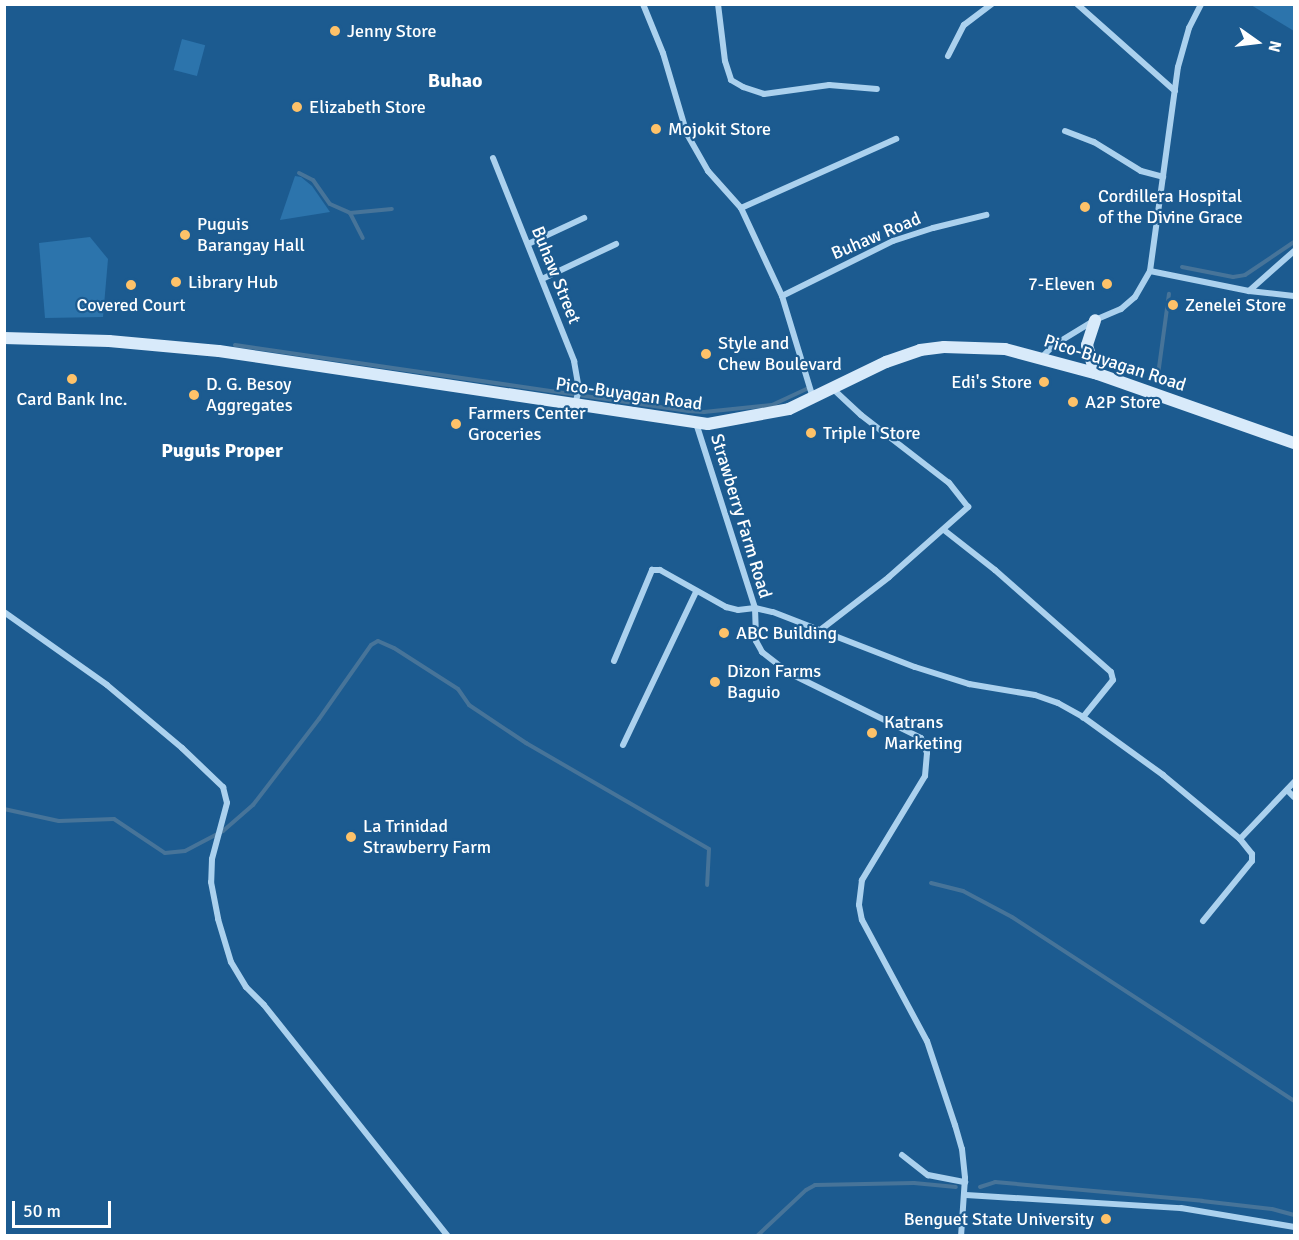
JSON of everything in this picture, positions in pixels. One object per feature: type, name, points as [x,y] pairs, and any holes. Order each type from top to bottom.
[{"type":"main road","points":[[1095,320],[1087,345],[1095,373]]},
{"type":"main road","name":"Pico-Buyagan Road","points":[[4,339],[109,340],[219,351],[576,401],[696,423],[716,424],[755,418],[789,409],[886,362],[930,348],[1005,349],[1042,357],[1095,373],[1294,443]]},
{"type":"street","points":[[643,4],[663,53],[687,134],[708,171],[741,208],[782,296],[813,398]]},
{"type":"street","points":[[718,4],[725,61],[731,80],[743,87],[764,93],[829,85],[877,89]]},
{"type":"street","points":[[948,56],[964,25],[992,4]]},
{"type":"street","points":[[1077,4],[1175,91]]},
{"type":"street","points":[[1042,357],[1054,345],[1095,320],[1121,309],[1135,297],[1150,271],[1178,67],[1189,28],[1201,4]]},
{"type":"street","points":[[1065,131],[1094,142],[1141,171],[1163,177]]},
{"type":"street","points":[[741,208],[896,139]]},
{"type":"street","name":"Buhaw Street","points":[[493,158],[574,361],[579,390],[576,401]]},
{"type":"street","name":"Buhaw Road","points":[[782,296],[893,241],[986,215]]},
{"type":"street","points":[[528,244],[584,218]]},
{"type":"street","points":[[542,279],[616,244]]},
{"type":"street","points":[[1249,291],[1294,251]]},
{"type":"street","points":[[1150,271],[1249,291],[1294,296]]},
{"type":"street","points":[[819,631],[968,509],[968,504],[949,483],[861,415],[832,389]]},
{"type":"street","name":"Strawberry Farm Road","points":[[696,423],[755,608],[756,641],[770,660],[789,673],[921,738],[927,753],[925,776],[862,880],[859,905],[862,920],[927,1041],[962,1149],[966,1195],[961,1236]]},
{"type":"street","points":[[944,530],[995,570],[1111,672],[1113,680],[1083,717]]},
{"type":"street","points":[[614,661],[652,570],[660,570],[726,607],[738,610],[755,608],[969,684],[1035,695],[1058,703],[1083,717],[1163,775],[1240,839],[1252,854],[1252,861],[1203,921]]},
{"type":"street","points":[[623,745],[696,592]]},
{"type":"street","points":[[4,612],[107,685],[182,748],[223,787],[227,803],[213,859],[211,882],[218,919],[231,962],[246,987],[264,1005],[448,1236]]},
{"type":"street","points":[[1240,839],[1294,782]]},
{"type":"street","points":[[1287,790],[1294,797]]},
{"type":"street","points":[[902,1155],[928,1175],[965,1182]]},
{"type":"street","points":[[966,1195],[1181,1208],[1294,1227]]},
{"type":"shaded area","points":[[1251,5],[1294,5],[1294,31]]},
{"type":"shaded area","points":[[182,39],[205,45],[197,76],[174,70]]},
{"type":"shaded area","points":[[295,176],[301,177],[312,186],[330,212],[280,220]]},
{"type":"shaded area","points":[[90,237],[108,259],[103,317],[45,318],[39,243]]},
{"type":"waterway","points":[[299,173],[313,180],[330,204],[350,213],[363,238]]},
{"type":"waterway","points":[[350,213],[392,209]]},
{"type":"waterway","points":[[1182,267],[1233,277],[1245,275],[1294,242]]},
{"type":"waterway","points":[[1158,375],[1169,294]]},
{"type":"waterway","points":[[235,345],[688,411],[704,412],[772,405],[807,389]]},
{"type":"waterway","points":[[4,809],[59,821],[114,819],[165,853],[185,851],[223,831],[253,805],[319,719],[371,645],[378,641],[394,648],[458,689],[469,705],[526,743],[709,849],[707,885]]},
{"type":"waterway","points":[[931,883],[963,891],[1012,917],[1294,1101]]},
{"type":"waterway","points":[[980,1187],[995,1182],[1202,1201],[1272,1209],[1294,1215]]},
{"type":"waterway","points":[[757,1236],[806,1190],[815,1185],[914,1183],[956,1187]]},
{"type":"place","name":"Jenny Store","points":[[335,31]]},
{"type":"place","name":"Elizabeth Store","points":[[297,107]]},
{"type":"place","name":"Mojokit Store","points":[[656,129]]},
{"type":"place","name":"Cordillera Hospital of the Divine Grace","points":[[1085,207]]},
{"type":"place","name":"Puguis Barangay Hall","points":[[185,235]]},
{"type":"place","name":"Library Hub","points":[[176,282]]},
{"type":"place","name":"7-Eleven","points":[[1107,284]]},
{"type":"place","name":"Covered Court","points":[[131,285]]},
{"type":"place","name":"Zenelei Store","points":[[1173,305]]},
{"type":"place","name":"Style and Chew Boulevard","points":[[706,354]]},
{"type":"place","name":"Card Bank Inc.","points":[[72,379]]},
{"type":"place","name":"Edi's Store","points":[[1044,382]]},
{"type":"place","name":"D. G. Besoy Aggregates","points":[[194,395]]},
{"type":"place","name":"A2P Store","points":[[1073,402]]},
{"type":"place","name":"Farmers Center Groceries","points":[[456,424]]},
{"type":"place","name":"Triple I Store","points":[[811,433]]},
{"type":"place","name":"ABC Building","points":[[724,633]]},
{"type":"place","name":"Dizon Farms Baguio","points":[[715,682]]},
{"type":"place","name":"Katrans Marketing","points":[[872,733]]},
{"type":"place","name":"La Trinidad Strawberry Farm","points":[[351,837]]},
{"type":"place","name":"Benguet State University","points":[[1106,1219]]},
{"type":"district","name":"Buhao","points":[[455,80]]},
{"type":"district","name":"Puguis Proper","points":[[222,450]]}]
